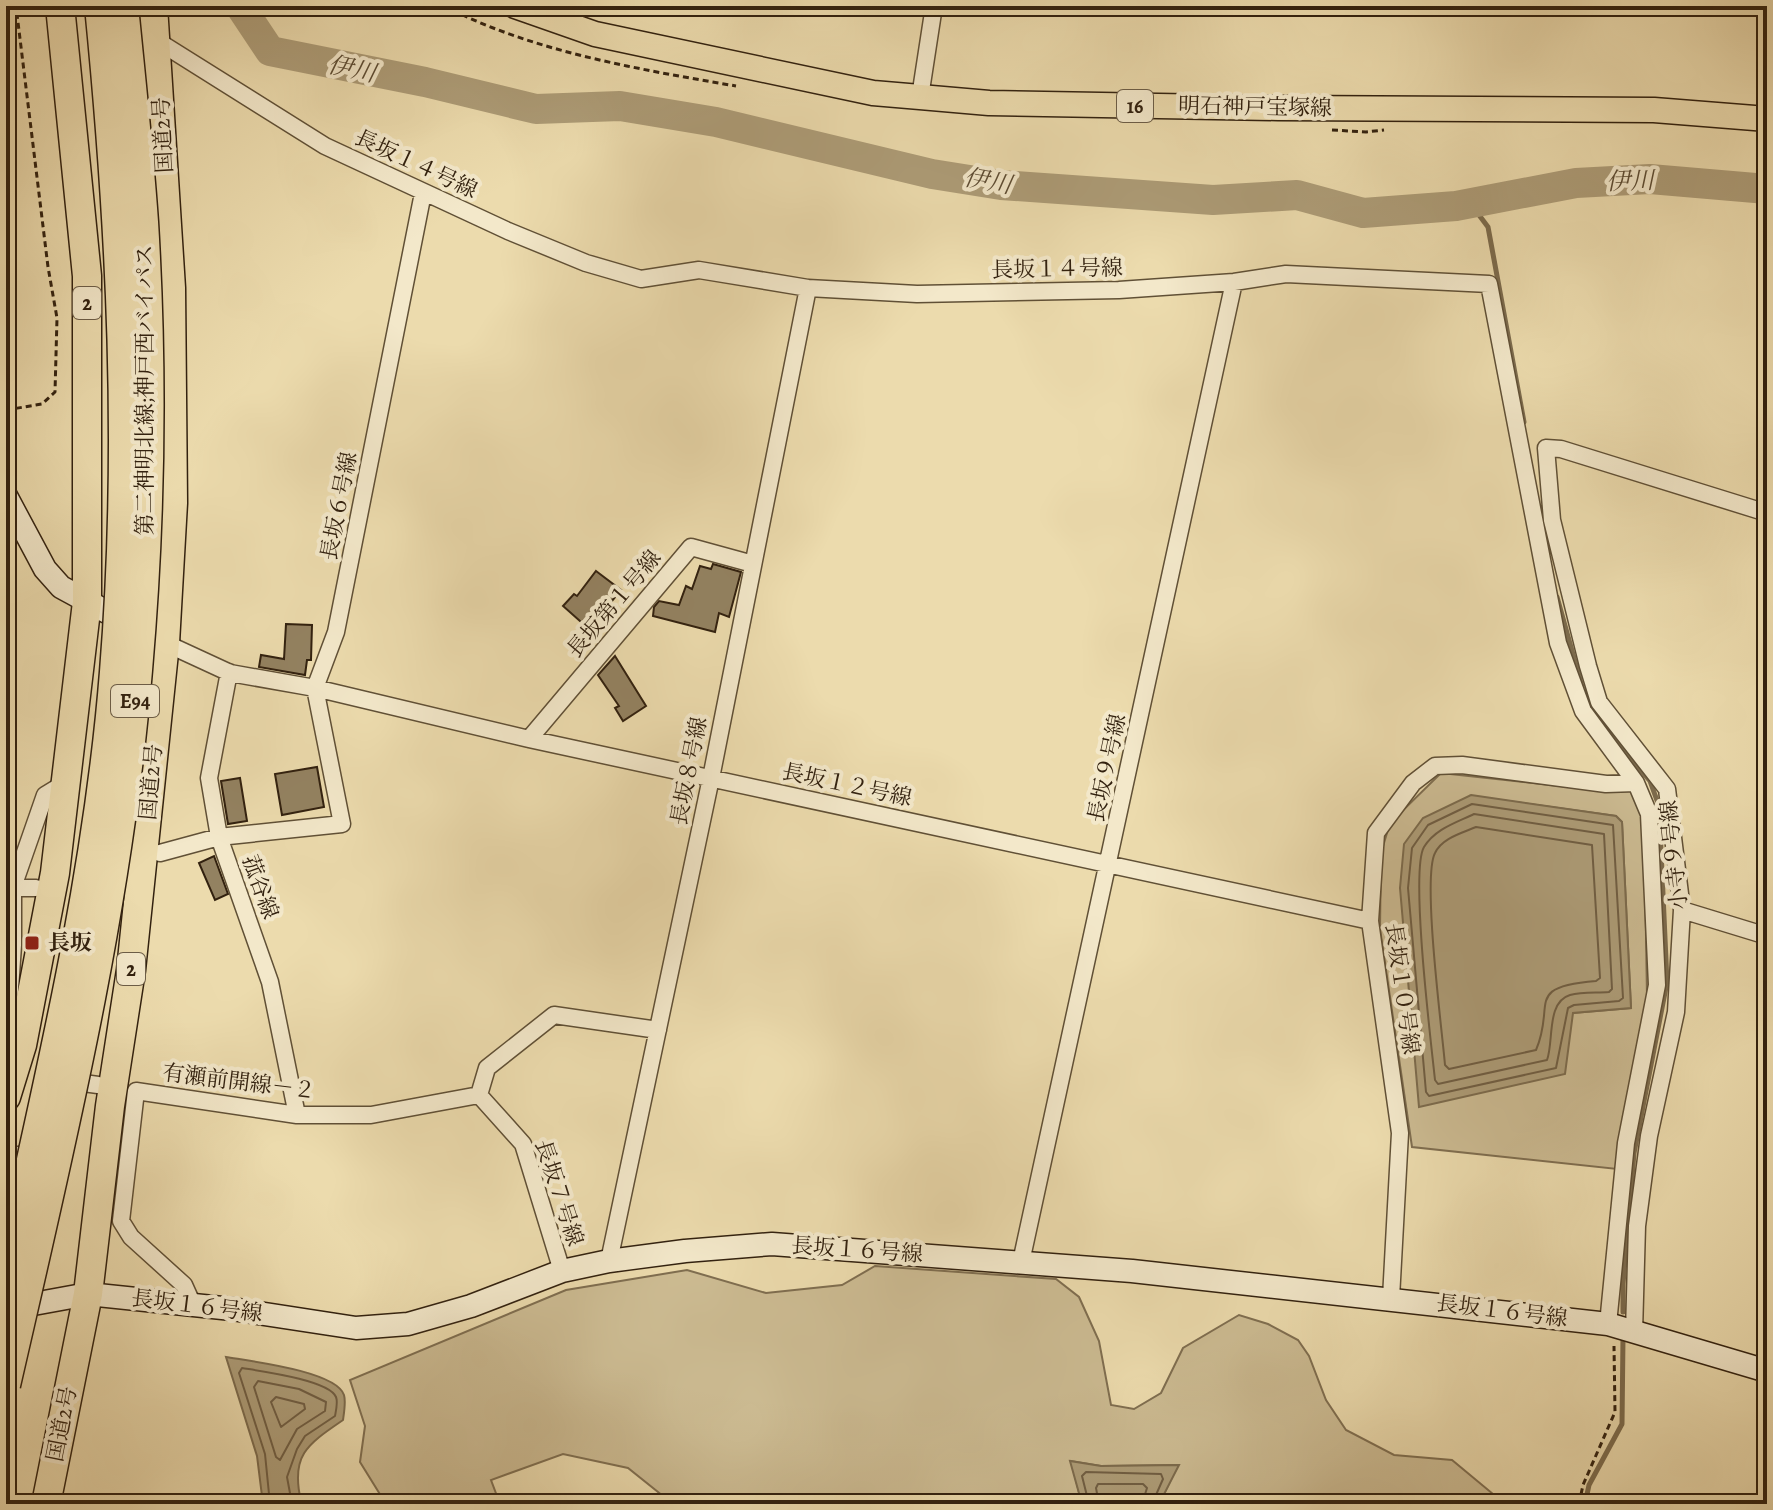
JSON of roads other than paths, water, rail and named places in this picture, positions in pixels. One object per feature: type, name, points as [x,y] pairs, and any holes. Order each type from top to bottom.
[{"type":"highway","name":"2","points":[[6,1097],[22,1045],[43,947],[68,781],[87,602],[87,276],[60,6]]},
{"type":"highway","name":"第二神明北線;神戸西バイパス","points":[[6,1272],[72,970],[101,794],[114,674],[125,458],[118,228],[99,6]]},
{"type":"highway","name":"第二神明北線;神戸西バイパス","points":[[6,1385],[97,971],[124,793],[138,672],[150,462],[144,222],[124,6]]},
{"type":"highway","name":"国道2号","points":[[46,1504],[88,1294],[110,1106],[131,970],[165,643],[173,503],[171,288],[155,22]]},
{"type":"main road","name":"明石神戸宝塚線","points":[[515,6],[595,34],[873,93],[989,103],[1654,110],[1767,119]]},
{"type":"street","points":[[920,97],[934,6]]},
{"type":"street","name":"長坂１４号線","points":[[155,22],[325,146],[423,193],[586,263],[641,279],[699,270],[808,288],[917,294],[1119,290],[1234,282],[1286,274],[1489,284],[1532,448],[1558,643],[1583,711],[1636,783],[1649,814],[1660,1036]]},
{"type":"street","name":"長坂６号線","points":[[315,688],[336,632],[423,193]]},
{"type":"street","name":"長坂９号線","points":[[1021,1262],[1234,282]]},
{"type":"street","name":"長坂８号線","points":[[609,1261],[711,778],[808,288]]},
{"type":"street","points":[[1532,448],[1561,449],[1767,513]]},
{"type":"street","name":"小寺９号線","points":[[1532,448],[1599,702],[1667,789],[1682,910],[1676,1012],[1660,1036],[1637,1226],[1619,1327]]},
{"type":"street","points":[[7,501],[45,569],[61,587],[165,643]]},
{"type":"street","name":"長坂第１号線","points":[[529,739],[691,547],[753,564]]},
{"type":"street","name":"長坂１２号線","points":[[165,643],[229,672],[315,688],[529,739],[1370,921]]},
{"type":"street","name":"菰谷線","points":[[229,672],[209,778],[219,837],[270,982],[297,1115]]},
{"type":"street","points":[[160,853],[219,837],[342,824],[315,688]]},
{"type":"street","name":"長坂１０号線","points":[[1391,1298],[1400,1133],[1370,921],[1376,833],[1413,783],[1435,766],[1462,765],[1606,784],[1636,783]]},
{"type":"street","points":[[22,1045],[7,1034],[13,945],[9,887],[45,795],[68,781]]},
{"type":"street","points":[[68,890],[132,859]]},
{"type":"street","points":[[9,1156],[43,1153],[76,1008],[95,877]]},
{"type":"street","points":[[9,887],[36,888]]},
{"type":"street","points":[[1682,910],[1767,936]]},
{"type":"street","points":[[479,1095],[487,1068],[554,1015],[658,1030]]},
{"type":"street","points":[[1660,1036],[1626,1143],[1619,1327],[1767,1371]]},
{"type":"street","points":[[60,1079],[98,1085]]},
{"type":"street","name":"有瀬前開線－２","points":[[193,1305],[184,1285],[131,1237],[121,1221],[136,1091],[297,1115],[371,1115],[479,1095]]},
{"type":"street","name":"長坂７号線","points":[[479,1095],[523,1144],[562,1271]]},
{"type":"street","name":"長坂１６号線","points":[[6,1309],[88,1294],[356,1328],[408,1324],[471,1306],[562,1271],[609,1261],[772,1244],[1021,1262],[1391,1298],[1619,1327]]},
{"type":"water","points":[[1471,795],[1616,816],[1622,822],[1631,1008],[1573,1013],[1565,1074],[1419,1107],[1400,888],[1404,844],[1423,818]]},
{"type":"water","points":[[226,1357],[309,1373],[338,1387],[344,1395],[343,1420],[311,1444],[300,1461],[298,1485],[301,1501],[297,1504],[263,1504],[257,1456]]},
{"type":"water","points":[[1070,1461],[1101,1466],[1179,1465],[1159,1504],[1082,1504]]},
{"type":"waterway","name":"伊川","points":[[240,6],[270,51],[425,82],[536,109],[620,106],[716,122],[932,174],[1001,185],[1213,200],[1297,195],[1363,213],[1456,206],[1576,183],[1650,179],[1767,189]]},
{"type":"waterway","points":[[1456,206],[1476,211],[1488,227],[1524,422]]},
{"type":"waterway","points":[[1557,597],[1582,687]]},
{"type":"waterway","points":[[1604,727],[1650,781],[1659,806],[1667,982],[1634,1153],[1623,1312]]},
{"type":"waterway","points":[[1585,1504],[1589,1485],[1622,1424],[1623,1338]]},
{"type":"place","name":"長坂","points":[[32,943]]}]
